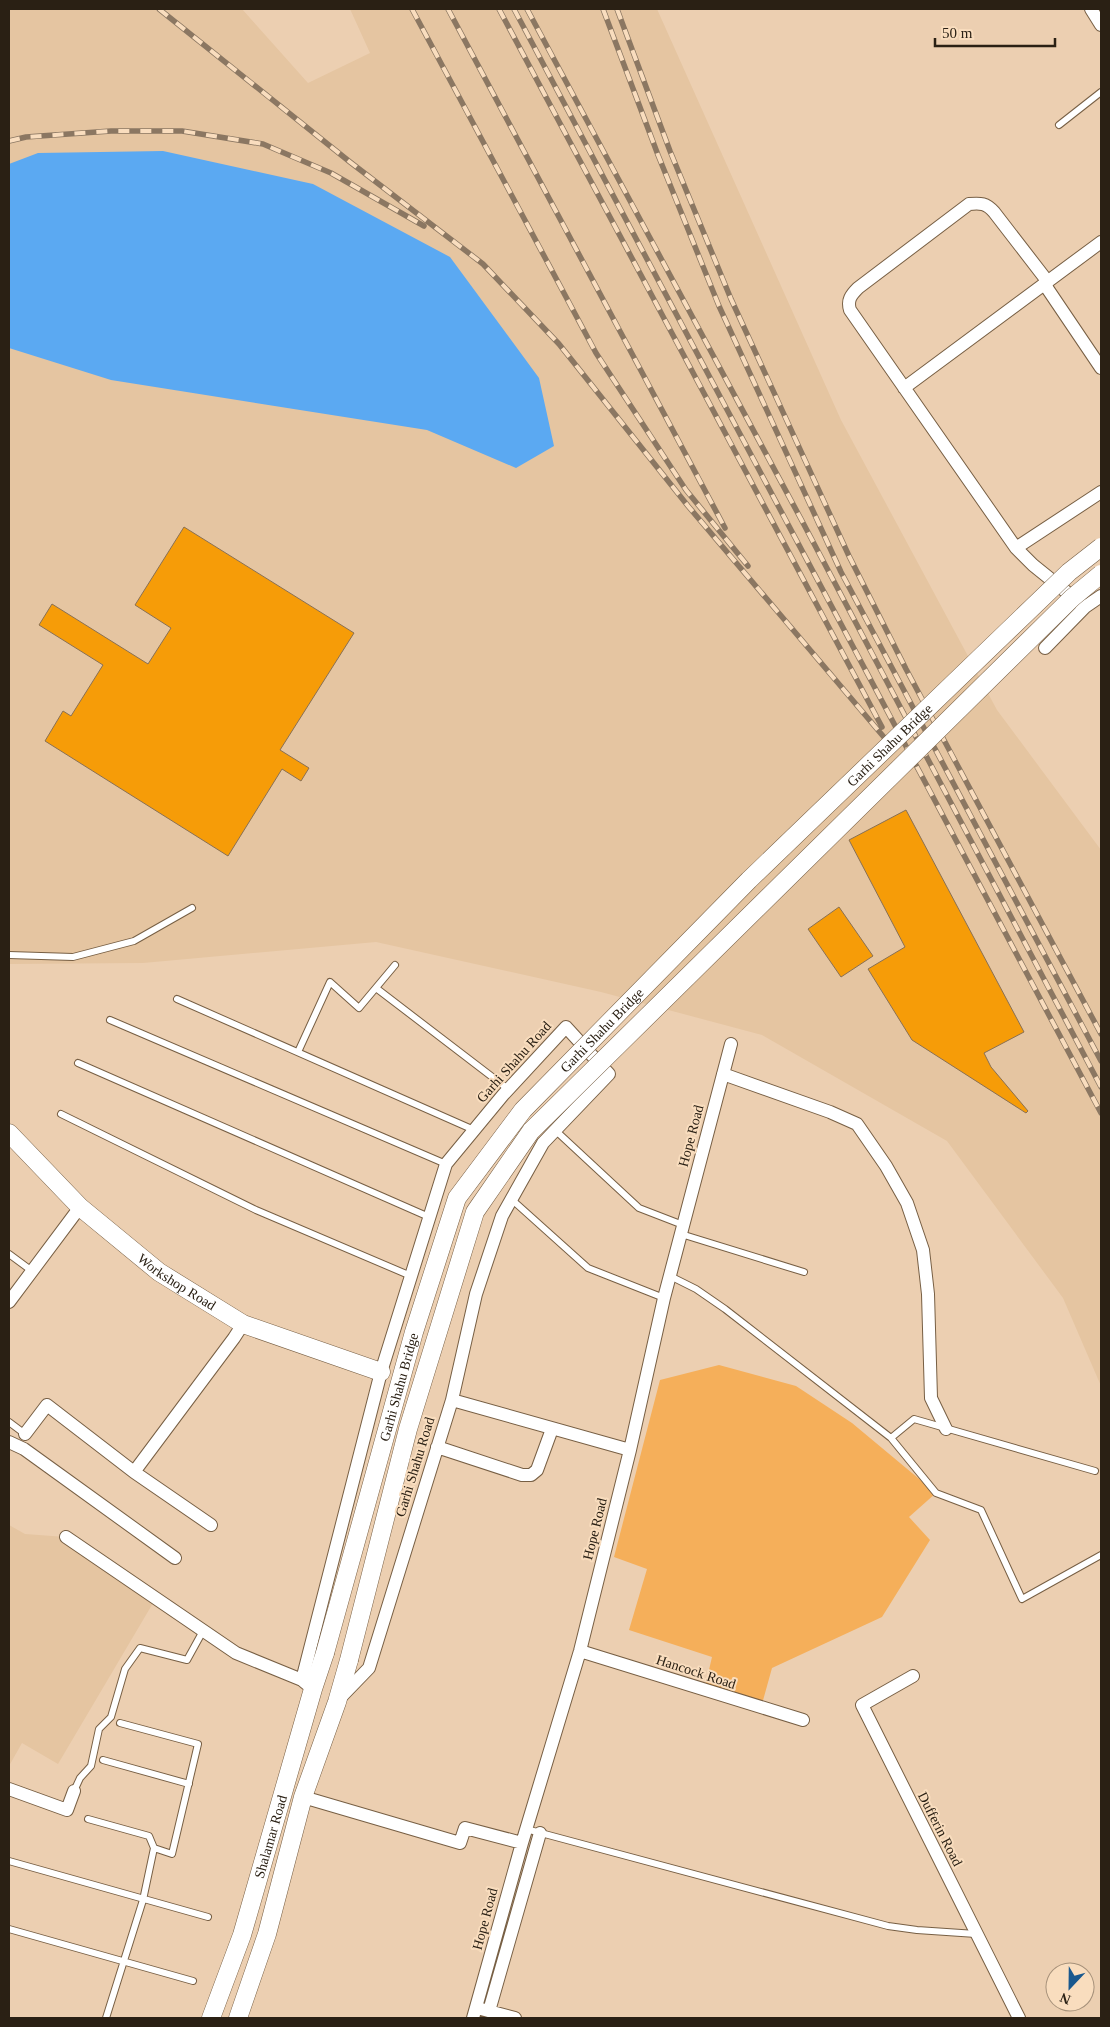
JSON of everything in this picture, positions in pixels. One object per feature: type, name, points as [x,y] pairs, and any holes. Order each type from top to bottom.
[{"type":"main road","name":"Garhi Shahu Bridge","points":[[325,1653],[414,1332],[441,1246],[457,1198],[478,1167],[524,1110],[749,880],[1069,572],[1101,547]]},
{"type":"main road","name":"Garhi Shahu Bridge","points":[[349,1660],[408,1429],[475,1212],[497,1177],[538,1124],[1072,598],[1101,574]]},
{"type":"main road","name":"Workshop Road","points":[[9,1133],[80,1207],[159,1272],[243,1324],[381,1372]]},
{"type":"main road","name":"Shalamar Road","points":[[211,2018],[242,1936],[307,1684],[325,1653]]},
{"type":"main road","name":"Shalamar Road","points":[[238,2018],[267,1934],[303,1798],[337,1702],[349,1660]]},
{"type":"street","points":[[1091,9],[1101,24]]},
{"type":"street","points":[[1086,607],[1033,566],[1016,548],[850,310],[848,304],[851,295],[858,288],[969,204],[987,205],[1046,284],[1101,368]]},
{"type":"street","points":[[904,388],[1101,242]]},
{"type":"street","points":[[1016,548],[1101,492]]},
{"type":"street","points":[[1046,648],[1086,607],[1101,596]]},
{"type":"street","name":"Garhi Shahu Road","points":[[307,1684],[381,1372],[446,1164],[508,1089],[566,1027],[609,1074],[543,1143],[510,1198],[502,1216],[476,1294],[452,1400],[369,1668],[337,1702]]},
{"type":"street","name":"Hope Road","points":[[480,2012],[522,1843],[580,1651],[630,1450],[664,1298],[731,1044]]},
{"type":"street","points":[[723,1074],[830,1112],[857,1124],[886,1166],[907,1203],[923,1250],[928,1294],[931,1398],[946,1429]]},
{"type":"street","points":[[9,1302],[80,1207]]},
{"type":"street","points":[[134,1472],[243,1324]]},
{"type":"street","points":[[452,1400],[630,1450]]},
{"type":"street","points":[[25,1434],[47,1405],[134,1472],[211,1526]]},
{"type":"street","points":[[437,1447],[522,1475],[531,1476],[537,1470],[552,1429]]},
{"type":"street","points":[[9,1442],[24,1449],[175,1558]]},
{"type":"street","points":[[66,1537],[236,1652],[307,1684]]},
{"type":"street","name":"Hancock Road","points":[[580,1651],[803,1720]]},
{"type":"street","name":"Dufferin Road","points":[[913,1676],[862,1705],[1019,2018]]},
{"type":"street","points":[[9,1789],[67,1810],[74,1791]]},
{"type":"street","points":[[303,1798],[460,1843],[465,1828],[522,1843]]},
{"type":"street","points":[[515,2018],[480,2012],[540,1834]]},
{"type":"lane","points":[[1059,124],[1101,92]]},
{"type":"lane","points":[[9,955],[73,957],[82,955],[134,941],[192,908]]},
{"type":"lane","points":[[298,1052],[330,982],[359,1008],[394,965]]},
{"type":"lane","points":[[376,988],[508,1089]]},
{"type":"lane","points":[[177,999],[474,1130]]},
{"type":"lane","points":[[110,1020],[446,1164]]},
{"type":"lane","points":[[78,1063],[430,1217]]},
{"type":"lane","points":[[61,1114],[256,1210],[411,1276]]},
{"type":"lane","points":[[556,1130],[639,1208],[682,1229],[804,1272]]},
{"type":"lane","points":[[510,1198],[588,1268],[664,1298]]},
{"type":"lane","points":[[9,1254],[32,1271]]},
{"type":"lane","points":[[670,1276],[696,1289],[725,1310],[891,1438],[936,1494],[981,1510],[1022,1598],[1101,1555]]},
{"type":"lane","points":[[891,1438],[914,1419],[1095,1471]]},
{"type":"lane","points":[[9,1422],[25,1434]]},
{"type":"lane","points":[[74,1791],[80,1778],[91,1766],[99,1729],[111,1717],[125,1668],[140,1648],[187,1660],[203,1631]]},
{"type":"lane","points":[[120,1723],[198,1744],[172,1854],[154,1848]]},
{"type":"lane","points":[[103,1760],[189,1784]]},
{"type":"lane","points":[[88,1819],[150,1836],[154,1848],[143,1900],[106,2018]]},
{"type":"lane","points":[[526,1829],[888,1926],[976,1934]]},
{"type":"lane","points":[[9,1861],[208,1917]]},
{"type":"lane","points":[[9,1929],[193,1981]]},
{"type":"shaded area","points":[[9,9],[242,9],[308,83],[370,53],[350,9],[657,9],[841,420],[997,710],[1101,850],[1101,1386],[1063,1298],[947,1141],[762,1035],[601,992],[376,942],[143,963],[9,964]]},
{"type":"shaded area","points":[[719,1365],[796,1386],[852,1423],[936,1493],[909,1517],[930,1540],[882,1617],[772,1668],[762,1704],[705,1687],[712,1657],[629,1630],[647,1569],[614,1557],[660,1380]]},
{"type":"shaded area","points":[[9,1525],[25,1534],[66,1537],[156,1598],[58,1764],[22,1743],[9,1766]]},
{"type":"water","points":[[163,151],[313,184],[450,257],[539,378],[554,446],[516,468],[427,430],[111,380],[9,348],[9,164],[38,153]]},
{"type":"building","points":[[184,527],[354,633],[280,750],[309,768],[301,781],[282,769],[228,856],[45,741],[63,711],[71,716],[103,665],[39,625],[52,604],[148,664],[171,628],[135,605]]},
{"type":"building","points":[[906,810],[1024,1032],[984,1053],[991,1067],[1028,1111],[1026,1113],[912,1040],[868,969],[905,947],[849,840]]},
{"type":"building","points":[[839,907],[873,956],[841,977],[808,929]]},
{"type":"railway","points":[[159,9],[350,162],[483,264],[559,344],[688,506],[894,749]]},
{"type":"railway","points":[[412,9],[596,353],[686,490],[748,566]]},
{"type":"railway","points":[[448,9],[725,528]]},
{"type":"railway","points":[[499,9],[882,727]]},
{"type":"railway","points":[[514,9],[1101,1113]]},
{"type":"railway","points":[[527,9],[801,519],[1101,1087]]},
{"type":"railway","points":[[603,9],[658,155],[719,306],[841,572],[1101,1061]]},
{"type":"railway","points":[[617,9],[670,151],[731,299],[849,556],[906,669],[1101,1034]]},
{"type":"railway","points":[[9,141],[26,137],[111,131],[182,131],[263,144],[331,173],[424,226]]}]
